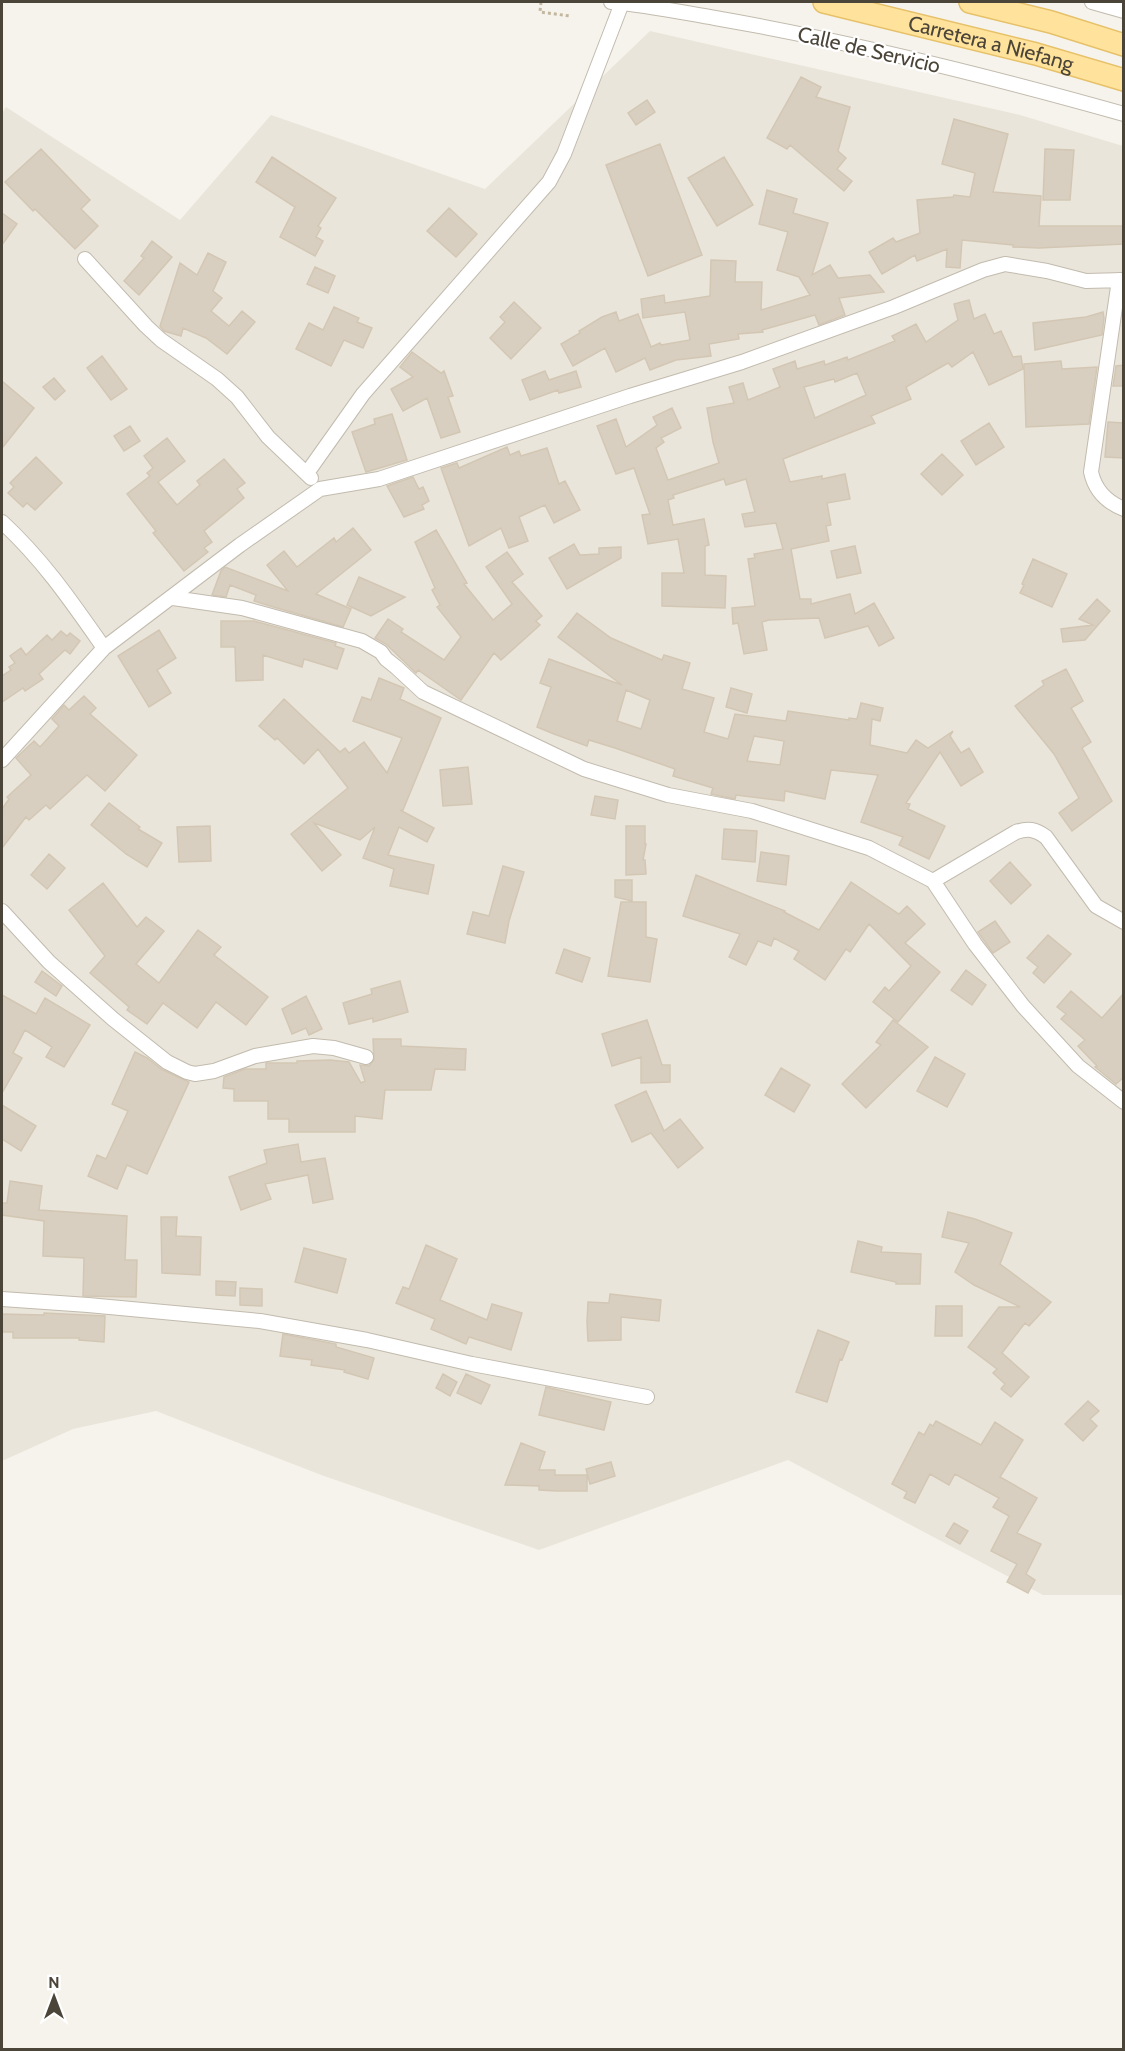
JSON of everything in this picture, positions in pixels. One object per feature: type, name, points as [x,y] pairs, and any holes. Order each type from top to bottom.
[{"type":"main road","name":"Carretera a Niefang","points":[[824,2],[1036,54],[1124,80]]},
{"type":"main road","name":"Carretera a Niefang","points":[[970,2],[1051,22],[1124,45]]},
{"type":"street","points":[[307,472],[363,394],[549,182],[564,154],[617,2]]},
{"type":"street","name":"Calle de Servicio","points":[[617,2],[842,42],[1029,87],[1124,114]]},
{"type":"street","points":[[1092,2],[1124,11]]},
{"type":"street","points":[[85,259],[161,340],[218,379],[237,397],[268,437],[307,472],[320,489]]},
{"type":"street","points":[[2,760],[104,648],[240,545],[320,489],[379,479],[630,396],[742,362],[894,307],[983,270],[1005,264],[1086,281],[1121,280],[1092,472],[1094,485],[1101,494],[1117,507],[1124,509]]},
{"type":"street","points":[[2,522],[56,579],[104,648]]},
{"type":"street","points":[[173,598],[242,608],[362,641],[381,652],[423,692],[584,769],[668,795],[752,811],[869,848],[933,881],[975,944],[1023,1006],[1078,1066],[1124,1102]]},
{"type":"street","points":[[933,881],[1016,832],[1024,829],[1036,830],[1046,837],[1096,906],[1124,922]]},
{"type":"street","points":[[2,911],[49,962],[113,1019],[167,1062],[187,1072],[195,1074],[214,1071],[255,1056],[313,1046],[334,1048],[366,1057]]},
{"type":"street","points":[[2,1299],[261,1321],[367,1340],[472,1364],[647,1397]]},
{"type":"path","points":[[541,2],[540,12],[570,16]]},
{"type":"shaded area","points":[[650,31],[1020,115],[1123,146],[1123,1595],[1043,1595],[788,1460],[539,1550],[324,1476],[156,1411],[73,1429],[2,1461],[2,113],[6,107],[180,220],[271,115],[485,189]]},
{"type":"building","points":[[801,77],[821,87],[816,97],[850,107],[838,151],[846,158],[837,169],[852,181],[844,191],[790,145],[787,149],[767,138]]},
{"type":"building","points":[[647,100],[655,112],[636,125],[628,113]]},
{"type":"building","points":[[954,119],[1008,134],[993,192],[1041,196],[1039,226],[1124,226],[1124,244],[1039,248],[962,240],[960,268],[946,267],[947,249],[917,261],[915,255],[882,274],[869,252],[893,238],[896,242],[920,233],[917,200],[953,197],[954,195],[970,197],[975,173],[942,164]]},
{"type":"building","points":[[660,144],[702,255],[648,276],[606,165]]},
{"type":"building","points":[[41,149],[90,200],[81,209],[98,226],[75,249],[5,182]]},
{"type":"building","points":[[1045,149],[1074,150],[1070,200],[1043,200]]},
{"type":"building","points":[[272,157],[336,198],[318,226],[321,228],[316,237],[323,241],[315,256],[280,237],[295,207],[256,182]]},
{"type":"building","points":[[724,157],[753,205],[717,226],[688,178]]},
{"type":"building","points":[[767,190],[797,199],[793,213],[828,223],[812,275],[830,265],[838,278],[870,275],[884,292],[839,298],[845,315],[819,325],[815,315],[762,330],[763,332],[738,334],[739,339],[709,344],[711,356],[676,360],[650,370],[645,358],[616,372],[605,348],[573,366],[561,344],[602,317],[616,312],[619,321],[638,314],[651,347],[660,343],[661,345],[690,340],[685,312],[643,318],[641,299],[664,295],[665,303],[710,296],[711,260],[736,261],[735,282],[762,282],[761,310],[810,295],[799,277],[777,270],[788,232],[759,224]]},
{"type":"building","points":[[449,208],[477,234],[456,257],[427,231]]},
{"type":"building","points":[[2,213],[17,224],[2,245]]},
{"type":"building","points":[[152,241],[172,257],[139,295],[124,281],[144,258],[141,256]]},
{"type":"building","points":[[208,253],[226,262],[213,291],[222,298],[211,311],[229,326],[242,311],[255,322],[227,354],[206,338],[183,328],[181,336],[164,331],[160,326],[180,263],[197,275]]},
{"type":"building","points":[[315,267],[335,276],[328,293],[307,284]]},
{"type":"building","points":[[969,300],[974,319],[985,314],[994,334],[1001,331],[1013,357],[1021,356],[1023,369],[989,385],[973,352],[952,367],[948,363],[906,387],[911,399],[871,416],[875,423],[783,459],[790,482],[845,474],[850,499],[827,503],[831,525],[826,526],[829,541],[791,549],[800,599],[811,599],[811,604],[850,594],[855,614],[874,603],[894,638],[879,646],[868,626],[825,638],[819,618],[769,620],[762,622],[767,650],[744,654],[738,623],[733,624],[732,608],[755,606],[748,559],[755,558],[754,554],[783,549],[776,523],[745,527],[742,514],[755,512],[746,479],[726,485],[724,479],[673,495],[674,498],[668,500],[673,525],[704,519],[709,545],[705,546],[705,575],[726,576],[725,608],[662,606],[662,573],[684,573],[678,539],[648,544],[642,515],[650,514],[634,468],[616,474],[597,426],[616,419],[626,447],[657,425],[653,417],[672,408],[681,428],[661,438],[664,442],[656,448],[668,480],[719,463],[707,408],[734,403],[729,387],[743,383],[748,400],[780,387],[773,369],[795,361],[797,369],[824,361],[825,365],[847,357],[848,360],[895,341],[892,336],[916,324],[926,342],[958,320],[954,304]],"holes":[[[857,373],[866,395],[815,418],[804,387],[834,379],[835,382]]]},
{"type":"building","points":[[514,302],[541,328],[511,359],[490,338],[505,322],[500,317]]},
{"type":"building","points":[[334,307],[359,318],[357,322],[372,328],[363,348],[344,340],[331,366],[296,349],[309,323],[323,330]]},
{"type":"building","points":[[1103,312],[1102,335],[1035,350],[1033,323],[1086,317]]},
{"type":"building","points":[[412,352],[441,373],[444,371],[453,396],[448,397],[460,432],[441,438],[427,398],[403,411],[391,389],[413,377],[400,367]]},
{"type":"building","points":[[102,356],[127,389],[111,400],[87,368]]},
{"type":"building","points":[[1061,361],[1062,369],[1097,367],[1089,424],[1026,427],[1024,364]]},
{"type":"building","points":[[1124,365],[1124,386],[1113,386],[1116,366]]},
{"type":"building","points":[[545,371],[549,380],[576,371],[581,387],[559,393],[558,390],[530,400],[522,380]]},
{"type":"building","points":[[54,378],[65,391],[55,400],[43,387]]},
{"type":"building","points":[[2,381],[34,408],[2,448]]},
{"type":"building","points":[[392,414],[407,460],[366,472],[352,432],[375,424],[374,419]]},
{"type":"building","points":[[1108,422],[1124,423],[1124,458],[1105,457]]},
{"type":"building","points":[[989,423],[1004,447],[976,465],[961,441]]},
{"type":"building","points":[[130,426],[140,441],[124,451],[114,436]]},
{"type":"building","points":[[167,438],[185,461],[158,482],[177,505],[200,485],[197,481],[224,459],[245,483],[237,489],[244,498],[204,531],[212,542],[204,548],[208,552],[184,571],[153,533],[156,531],[127,494],[150,476],[147,473],[153,468],[144,456]]},
{"type":"building","points":[[507,447],[510,455],[519,451],[521,456],[547,448],[559,484],[565,481],[580,510],[554,523],[545,505],[519,517],[528,541],[509,548],[501,528],[469,546],[441,468],[457,463],[459,468]]},
{"type":"building","points":[[942,454],[963,475],[942,495],[921,474]]},
{"type":"building","points":[[36,457],[62,483],[35,510],[27,503],[23,507],[8,493],[14,487],[10,483]]},
{"type":"building","points":[[413,477],[419,489],[423,487],[429,501],[422,505],[424,509],[404,517],[387,486]]},
{"type":"building","points":[[353,528],[371,550],[316,594],[351,609],[343,627],[254,601],[256,595],[230,585],[226,597],[212,595],[221,571],[225,567],[288,591],[267,565],[284,551],[297,567],[334,538],[336,542]]},
{"type":"building","points":[[436,530],[467,583],[464,584],[493,620],[512,604],[486,567],[507,552],[523,574],[512,582],[542,616],[536,621],[540,625],[501,660],[494,653],[461,700],[418,670],[416,673],[386,644],[375,638],[388,619],[403,629],[401,632],[444,660],[461,637],[437,607],[440,605],[432,590],[435,588],[415,542]]},
{"type":"building","points":[[574,544],[580,555],[599,554],[599,548],[621,547],[621,558],[567,589],[549,558]]},
{"type":"building","points":[[855,546],[861,573],[837,578],[831,551]]},
{"type":"building","points":[[1033,559],[1067,574],[1052,607],[1020,593]]},
{"type":"building","points":[[359,577],[405,597],[371,616],[347,605]]},
{"type":"building","points":[[1097,599],[1110,611],[1085,640],[1063,642],[1061,629],[1093,625],[1079,619]]},
{"type":"building","points":[[577,613],[611,638],[662,660],[664,655],[690,663],[682,689],[714,698],[704,732],[728,739],[735,714],[786,721],[788,711],[849,720],[849,718],[857,719],[861,703],[883,708],[880,721],[872,719],[870,745],[907,753],[916,740],[928,748],[953,731],[950,736],[961,753],[969,748],[983,772],[961,786],[940,752],[906,803],[910,804],[908,809],[945,826],[929,859],[899,845],[903,837],[861,822],[878,775],[831,770],[825,799],[785,791],[784,801],[736,795],[735,799],[711,794],[713,788],[673,776],[675,769],[589,740],[587,746],[537,727],[551,687],[540,683],[549,659],[622,685],[558,637]],"holes":[[[626,690],[650,700],[641,729],[617,721]],[[754,736],[784,741],[780,765],[747,761]]]},
{"type":"building","points":[[221,621],[254,621],[336,643],[335,646],[344,649],[337,669],[304,659],[302,667],[263,655],[263,680],[236,681],[235,647],[221,647]]},
{"type":"building","points":[[159,630],[176,658],[157,670],[171,693],[149,707],[118,656]]},
{"type":"building","points":[[61,631],[67,636],[70,633],[80,641],[70,654],[65,650],[39,674],[43,679],[25,691],[23,688],[2,702],[2,676],[11,670],[9,667],[15,663],[10,656],[21,648],[26,655],[47,635],[52,640]]},
{"type":"building","points":[[1066,669],[1083,701],[1071,708],[1091,742],[1082,748],[1112,801],[1072,831],[1059,813],[1079,798],[1054,754],[1015,706],[1044,685],[1042,681]]},
{"type":"building","points":[[379,678],[404,688],[400,699],[441,718],[403,810],[400,810],[434,828],[427,842],[399,827],[388,855],[434,865],[428,894],[390,886],[394,869],[363,858],[375,827],[360,840],[314,823],[341,855],[322,871],[291,834],[348,788],[318,749],[304,764],[277,738],[275,740],[259,726],[284,699],[340,752],[345,748],[349,753],[364,742],[387,773],[402,738],[353,721],[362,697],[371,700]]},
{"type":"building","points":[[731,688],[752,694],[747,713],[726,707]]},
{"type":"building","points":[[84,696],[96,708],[90,714],[137,755],[105,791],[87,775],[50,809],[46,805],[29,820],[26,817],[2,848],[2,809],[9,799],[7,797],[31,775],[16,758],[34,741],[40,747],[59,726],[52,719],[64,705],[69,710]]},
{"type":"building","points":[[468,767],[472,804],[443,806],[440,770]]},
{"type":"building","points":[[595,796],[618,800],[615,819],[591,815]]},
{"type":"building","points":[[109,803],[140,827],[138,829],[162,843],[147,867],[126,854],[91,825]]},
{"type":"building","points":[[210,826],[211,861],[179,862],[177,827]]},
{"type":"building","points":[[626,826],[645,826],[646,844],[643,860],[645,860],[646,874],[626,875]]},
{"type":"building","points":[[724,829],[757,831],[755,862],[722,859]]},
{"type":"building","points":[[761,852],[789,856],[786,885],[757,881]]},
{"type":"building","points":[[49,854],[65,868],[47,889],[31,875]]},
{"type":"building","points":[[1010,862],[1031,885],[1011,904],[990,881]]},
{"type":"building","points":[[503,866],[524,872],[509,921],[505,943],[467,934],[473,912],[489,916]]},
{"type":"building","points":[[696,875],[785,911],[819,930],[851,882],[899,914],[907,906],[925,924],[905,943],[940,972],[898,1022],[873,1002],[885,987],[889,991],[911,966],[869,924],[850,952],[846,949],[825,980],[794,959],[799,951],[774,938],[771,946],[758,941],[746,965],[729,957],[740,934],[683,916]]},
{"type":"building","points":[[615,880],[632,880],[632,901],[615,897]]},
{"type":"building","points":[[103,883],[137,927],[146,917],[164,931],[136,964],[159,983],[198,930],[221,947],[214,955],[268,997],[246,1025],[216,1002],[197,1028],[163,1003],[147,1024],[127,1010],[129,1007],[90,973],[105,956],[69,910]]},
{"type":"building","points":[[621,902],[646,902],[646,937],[657,939],[650,982],[608,976]]},
{"type":"building","points":[[995,921],[1010,942],[993,953],[978,932]]},
{"type":"building","points":[[1048,935],[1071,954],[1044,983],[1033,973],[1038,967],[1027,958]]},
{"type":"building","points":[[564,949],[590,958],[582,982],[556,973]]},
{"type":"building","points":[[966,970],[986,985],[972,1005],[951,990]]},
{"type":"building","points":[[42,971],[62,986],[56,996],[35,982]]},
{"type":"building","points":[[400,981],[408,1012],[373,1022],[373,1018],[349,1024],[343,1003],[372,994],[371,989]]},
{"type":"building","points":[[1071,991],[1102,1018],[1124,993],[1124,1077],[1116,1084],[1095,1067],[1097,1066],[1078,1046],[1085,1040],[1061,1019],[1066,1014],[1057,1007]]},
{"type":"building","points":[[2,995],[36,1014],[45,998],[90,1025],[64,1067],[46,1057],[52,1047],[25,1030],[13,1053],[22,1058],[2,1093]]},
{"type":"building","points":[[306,996],[322,1029],[309,1035],[306,1028],[292,1034],[282,1009]]},
{"type":"building","points":[[647,1020],[662,1065],[670,1065],[670,1082],[641,1083],[641,1057],[612,1066],[602,1034]]},
{"type":"building","points":[[893,1020],[928,1047],[866,1108],[842,1084],[881,1045],[876,1042]]},
{"type":"building","points":[[373,1039],[401,1039],[401,1046],[466,1049],[465,1070],[435,1069],[431,1090],[385,1090],[382,1119],[355,1116],[355,1132],[289,1132],[289,1119],[268,1119],[268,1101],[234,1101],[234,1089],[223,1088],[224,1077],[245,1069],[266,1069],[266,1063],[297,1063],[297,1061],[349,1062],[361,1083],[365,1081],[360,1065],[369,1066],[374,1060]]},
{"type":"building","points":[[135,1052],[163,1070],[189,1082],[147,1174],[127,1165],[117,1189],[88,1176],[97,1155],[106,1159],[128,1111],[112,1104]]},
{"type":"building","points":[[935,1057],[965,1074],[947,1107],[917,1091]]},
{"type":"building","points":[[781,1068],[810,1085],[794,1112],[765,1095]]},
{"type":"building","points":[[646,1091],[664,1131],[680,1119],[703,1148],[678,1168],[651,1133],[632,1142],[615,1105]]},
{"type":"building","points":[[2,1105],[36,1126],[21,1151],[2,1139]]},
{"type":"building","points":[[298,1144],[301,1162],[325,1158],[333,1199],[313,1203],[308,1175],[265,1184],[271,1199],[241,1210],[229,1177],[267,1163],[264,1150]]},
{"type":"building","points":[[10,1181],[42,1186],[39,1210],[127,1216],[125,1260],[137,1260],[136,1297],[83,1296],[84,1258],[43,1256],[44,1221],[2,1215],[2,1203],[7,1203]]},
{"type":"building","points":[[948,1212],[1012,1233],[1000,1264],[1051,1302],[1029,1326],[1025,1323],[1002,1353],[1029,1377],[1011,1397],[1001,1389],[1005,1384],[993,1373],[997,1369],[968,1347],[999,1307],[1020,1307],[974,1285],[955,1272],[969,1243],[942,1237]]},
{"type":"building","points":[[161,1217],[177,1217],[176,1236],[201,1237],[200,1275],[162,1273]]},
{"type":"building","points":[[858,1241],[882,1247],[881,1252],[921,1254],[920,1284],[896,1284],[896,1282],[851,1272]]},
{"type":"building","points":[[426,1245],[457,1259],[440,1300],[487,1320],[492,1304],[522,1313],[511,1350],[469,1337],[466,1344],[431,1329],[435,1319],[396,1303],[403,1287],[409,1289]]},
{"type":"building","points":[[304,1248],[346,1259],[337,1293],[295,1282]]},
{"type":"building","points":[[216,1281],[236,1282],[235,1296],[216,1295]]},
{"type":"building","points":[[240,1288],[262,1289],[262,1306],[240,1305]]},
{"type":"building","points":[[610,1294],[661,1300],[659,1321],[621,1317],[621,1340],[588,1341],[588,1302],[609,1303]]},
{"type":"building","points":[[936,1306],[962,1306],[962,1336],[935,1336]]},
{"type":"building","points":[[44,1313],[105,1316],[104,1342],[79,1340],[79,1338],[13,1338],[13,1332],[2,1332],[2,1314],[44,1315]]},
{"type":"building","points":[[818,1330],[849,1342],[842,1360],[840,1359],[827,1402],[796,1392]]},
{"type":"building","points":[[283,1334],[336,1344],[336,1347],[374,1358],[368,1379],[344,1372],[345,1370],[311,1365],[312,1360],[280,1356]]},
{"type":"building","points":[[443,1374],[457,1382],[450,1396],[436,1388]]},
{"type":"building","points":[[466,1374],[490,1385],[481,1404],[457,1393]]},
{"type":"building","points":[[546,1387],[611,1402],[604,1430],[539,1415]]},
{"type":"building","points":[[1088,1401],[1099,1411],[1090,1419],[1097,1426],[1083,1441],[1065,1424]]},
{"type":"building","points":[[936,1421],[981,1445],[995,1422],[1023,1440],[1000,1477],[1037,1498],[1017,1533],[1041,1544],[1026,1574],[1035,1580],[1028,1593],[1007,1582],[1017,1564],[991,1551],[1009,1516],[993,1507],[999,1498],[955,1474],[949,1485],[930,1474],[915,1503],[904,1498],[907,1492],[892,1484],[919,1432],[924,1435],[930,1424],[933,1426]]},
{"type":"building","points":[[521,1443],[545,1452],[539,1470],[555,1470],[555,1475],[587,1475],[587,1491],[539,1490],[539,1486],[505,1485]]},
{"type":"building","points":[[611,1462],[615,1476],[590,1484],[586,1469]]},
{"type":"building","points":[[954,1523],[968,1531],[960,1544],[946,1536]]}]
